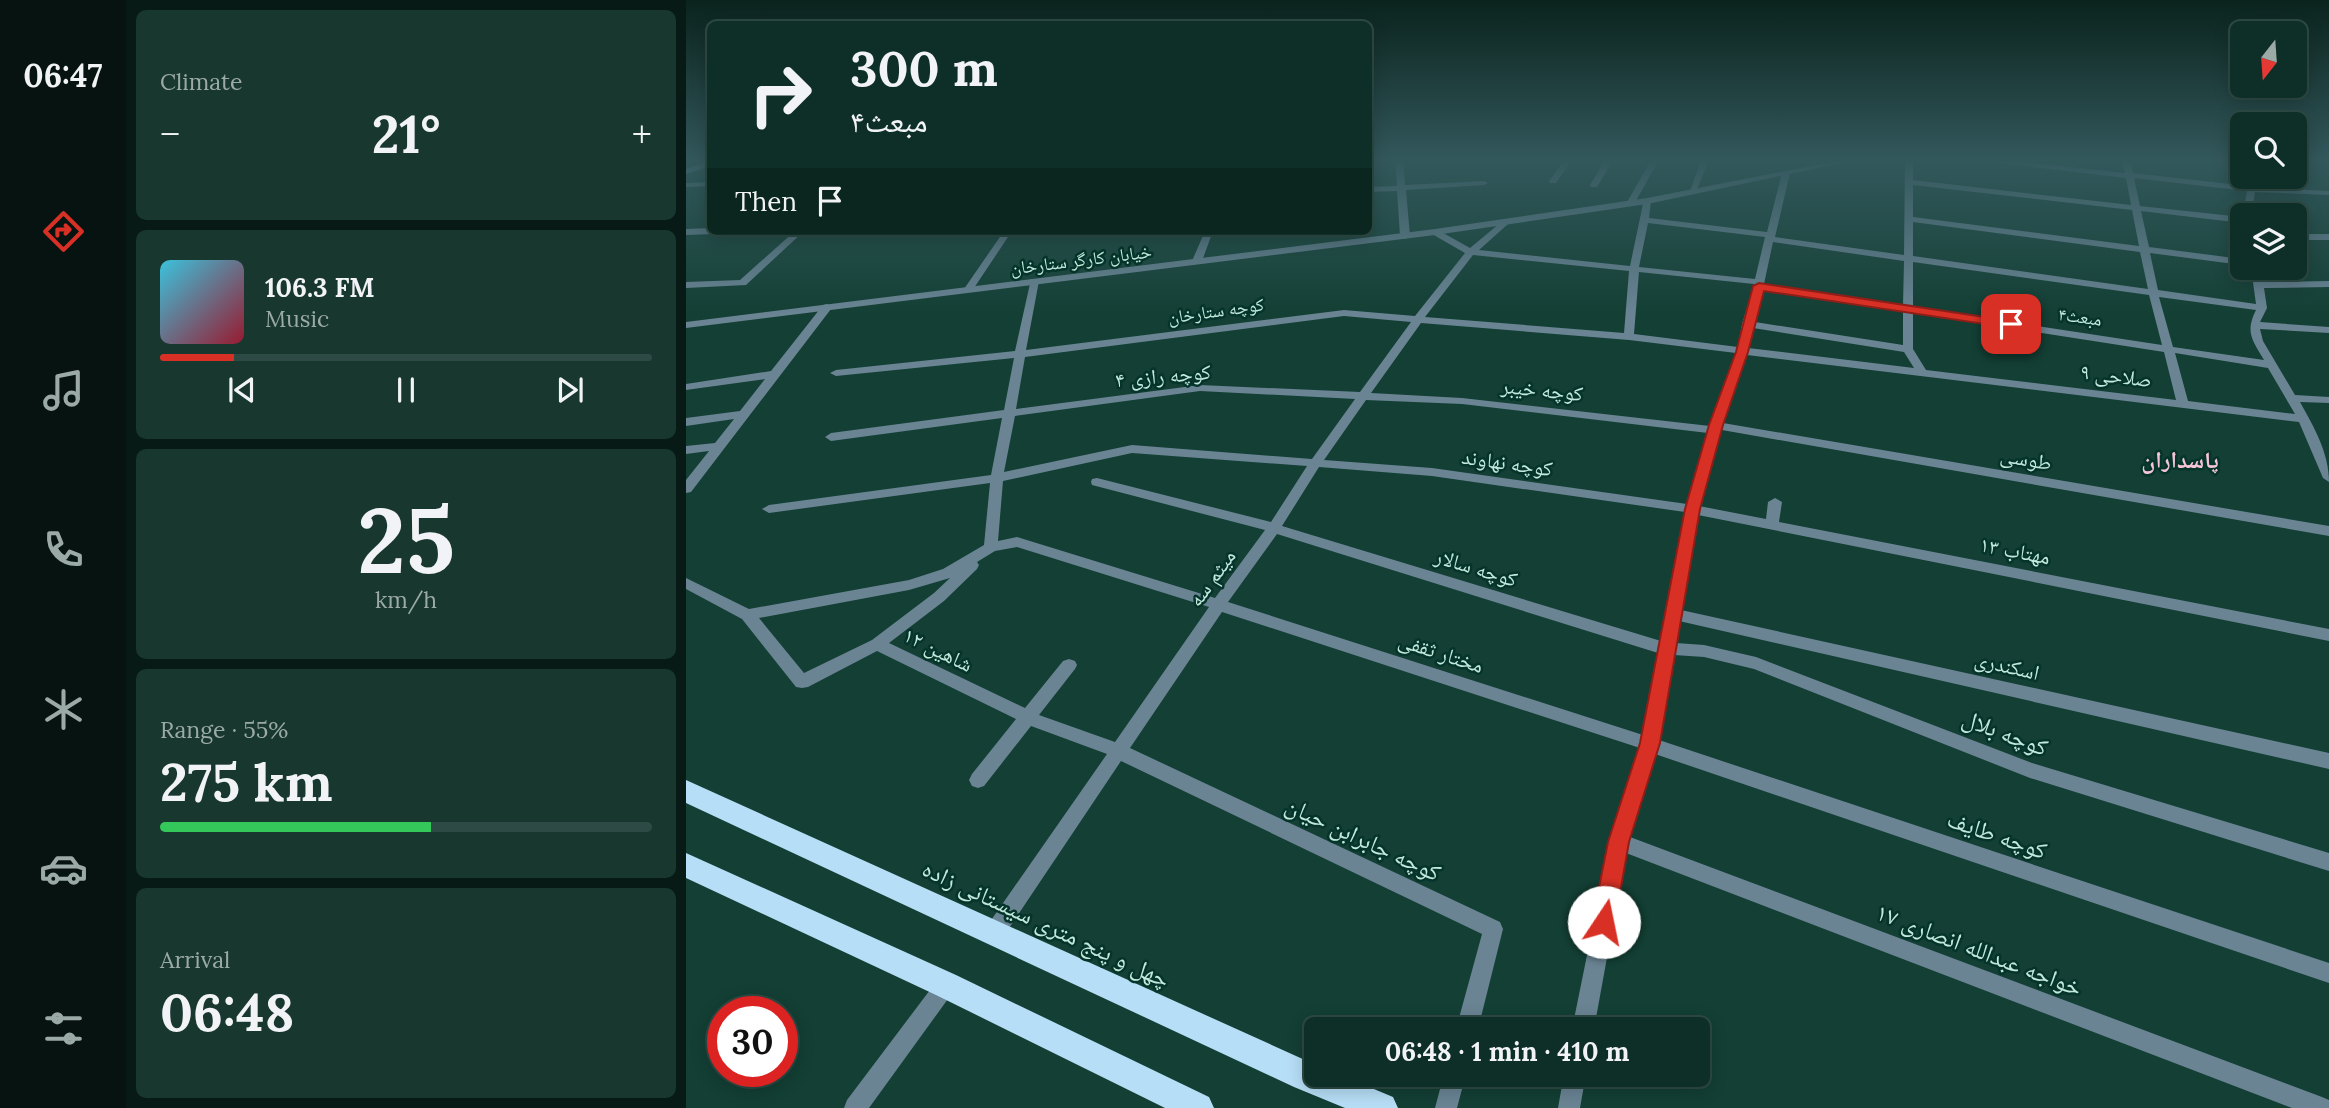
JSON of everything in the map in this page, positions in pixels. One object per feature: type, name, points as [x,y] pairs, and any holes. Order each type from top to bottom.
[{"type":"highway","name":"چهل و پنج متری سیستانی زاده","points":[[686,792],[1305,1076],[1382,1108]]},
{"type":"highway","points":[[686,865],[946,985],[1190,1106]]},
{"type":"street","points":[[1403,212],[1405,236]]},
{"type":"street","name":"خیابان کارگر ستارخان","points":[[686,325],[1405,236],[1576,212]]},
{"type":"street","points":[[1629,337],[1634,269],[1645,212]]},
{"type":"street","points":[[1585,1017],[1619,842],[1650,743],[1692,509],[1742,352],[1776,212]]},
{"type":"street","points":[[1909,212],[1908,349],[1922,373]]},
{"type":"street","points":[[2139,212],[2153,292],[2183,403]]},
{"type":"street","points":[[2173,212],[2230,218]]},
{"type":"street","points":[[1909,219],[2230,261]]},
{"type":"street","points":[[1644,220],[2262,309]]},
{"type":"street","name":"میثم سه","points":[[994,933],[1362,397],[1471,252],[1505,222]]},
{"type":"street","points":[[686,232],[707,231]]},
{"type":"street","points":[[1435,232],[1471,252]]},
{"type":"street","points":[[686,285],[743,284],[796,235]]},
{"type":"street","points":[[969,289],[1004,235]]},
{"type":"street","points":[[1197,261],[1207,235]]},
{"type":"street","points":[[2307,237],[2329,237]]},
{"type":"street","name":"مبعث۴","points":[[1471,252],[1759,284],[2272,365]]},
{"type":"street","points":[[2258,280],[2262,309],[2254,325],[2258,341],[2304,419],[2329,478]]},
{"type":"street","points":[[747,615],[909,584],[948,573],[991,547],[997,478],[1034,281]]},
{"type":"street","points":[[2259,285],[2329,284]]},
{"type":"street","points":[[686,489],[827,307]]},
{"type":"street","name":"کوچه ستارخان","points":[[836,373],[1020,355],[1344,313],[1629,337]]},
{"type":"street","points":[[1747,324],[1908,349]]},
{"type":"street","points":[[2254,325],[2329,330]]},
{"type":"street","name":"صلاحی ۹","points":[[1629,337],[2304,419]]},
{"type":"street","points":[[686,387],[775,374]]},
{"type":"street","name":"کوچه رازی ۴","points":[[831,437],[1200,388],[1362,397]]},
{"type":"street","name":"کوچه خیبر","points":[[1362,397],[1488,403],[1716,428]]},
{"type":"street","points":[[2292,398],[2329,400]]},
{"type":"street","points":[[686,422],[744,414]]},
{"type":"street","name":"طوسی","points":[[1716,428],[2329,531]]},
{"type":"street","points":[[686,450],[720,446]]},
{"type":"street","name":"کوچه نهاوند","points":[[769,509],[997,478],[1132,449],[1432,472],[1692,509]]},
{"type":"street","name":"کوچه سالار","points":[[1097,482],[1274,528],[1666,649]]},
{"type":"street","points":[[1772,524],[1775,502]]},
{"type":"street","name":"مهتاب ۱۳","points":[[1692,509],[2329,635]]},
{"type":"street","name":"مختار ثقفی","points":[[991,547],[1017,542],[1650,743]]},
{"type":"street","name":"شاهین ۱۲","points":[[991,547],[939,597],[877,644],[1027,718],[1118,751]]},
{"type":"street","points":[[686,583],[747,615],[802,682],[877,644]]},
{"type":"street","name":"اسکندری","points":[[1675,614],[2329,761]]},
{"type":"street","name":"کوچه بلال","points":[[1666,649],[1704,651],[1756,663],[2031,770],[2329,862]]},
{"type":"street","points":[[978,780],[1069,665]]},
{"type":"street","name":"کوچه طایف","points":[[1650,743],[2329,973]]},
{"type":"street","name":"کوچه جابرابن حیان","points":[[1118,751],[1493,929],[1470,1017]]},
{"type":"street","name":"خواجه عبدالله انصاری ۱۷","points":[[1619,842],[2322,1108]]},
{"type":"street","points":[[855,1108],[946,985]]},
{"type":"street","points":[[1446,1108],[1452,1087]]},
{"type":"street","points":[[1569,1108],[1573,1087]]},
{"type":"district","name":"پاسداران","points":[[2180,460]]},
{"type":"route","points":[[1604,922],[1619,842],[1650,743],[1692,509],[1716,425],[1742,352],[1747,324],[1759,286],[2011,324]]}]
